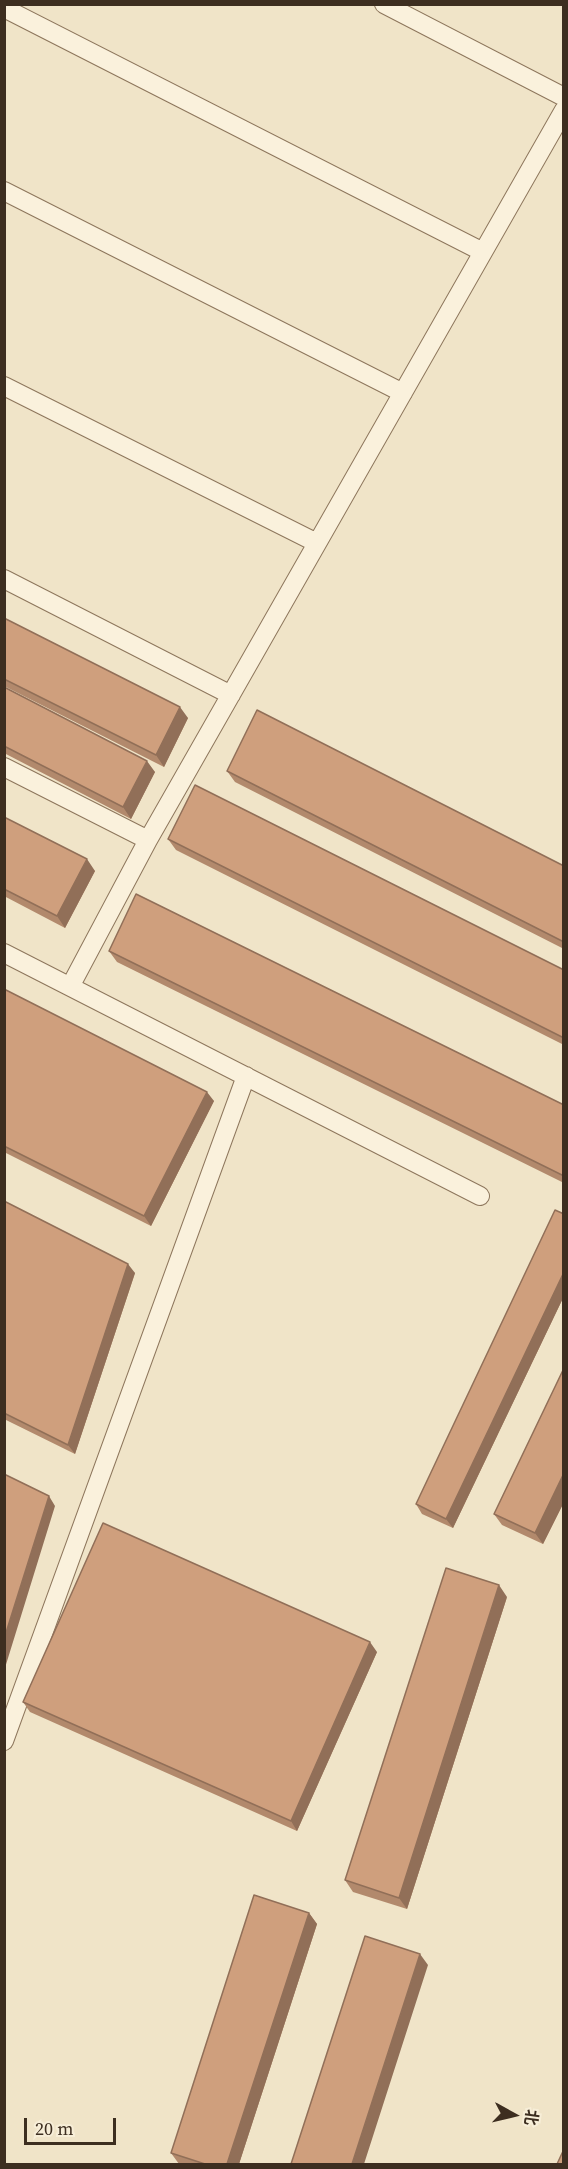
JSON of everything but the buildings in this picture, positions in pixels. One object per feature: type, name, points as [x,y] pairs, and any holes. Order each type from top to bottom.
[{"type":"lane","points":[[384,4],[564,97]]},
{"type":"lane","points":[[4,8],[483,252]]},
{"type":"lane","points":[[71,986],[148,840],[564,110]]},
{"type":"lane","points":[[4,191],[403,393]]},
{"type":"lane","points":[[4,386],[317,543]]},
{"type":"lane","points":[[4,579],[231,695]]},
{"type":"lane","points":[[4,766],[148,840]]},
{"type":"lane","points":[[4,953],[480,1196]]},
{"type":"lane","points":[[4,1741],[246,1076]]}]
